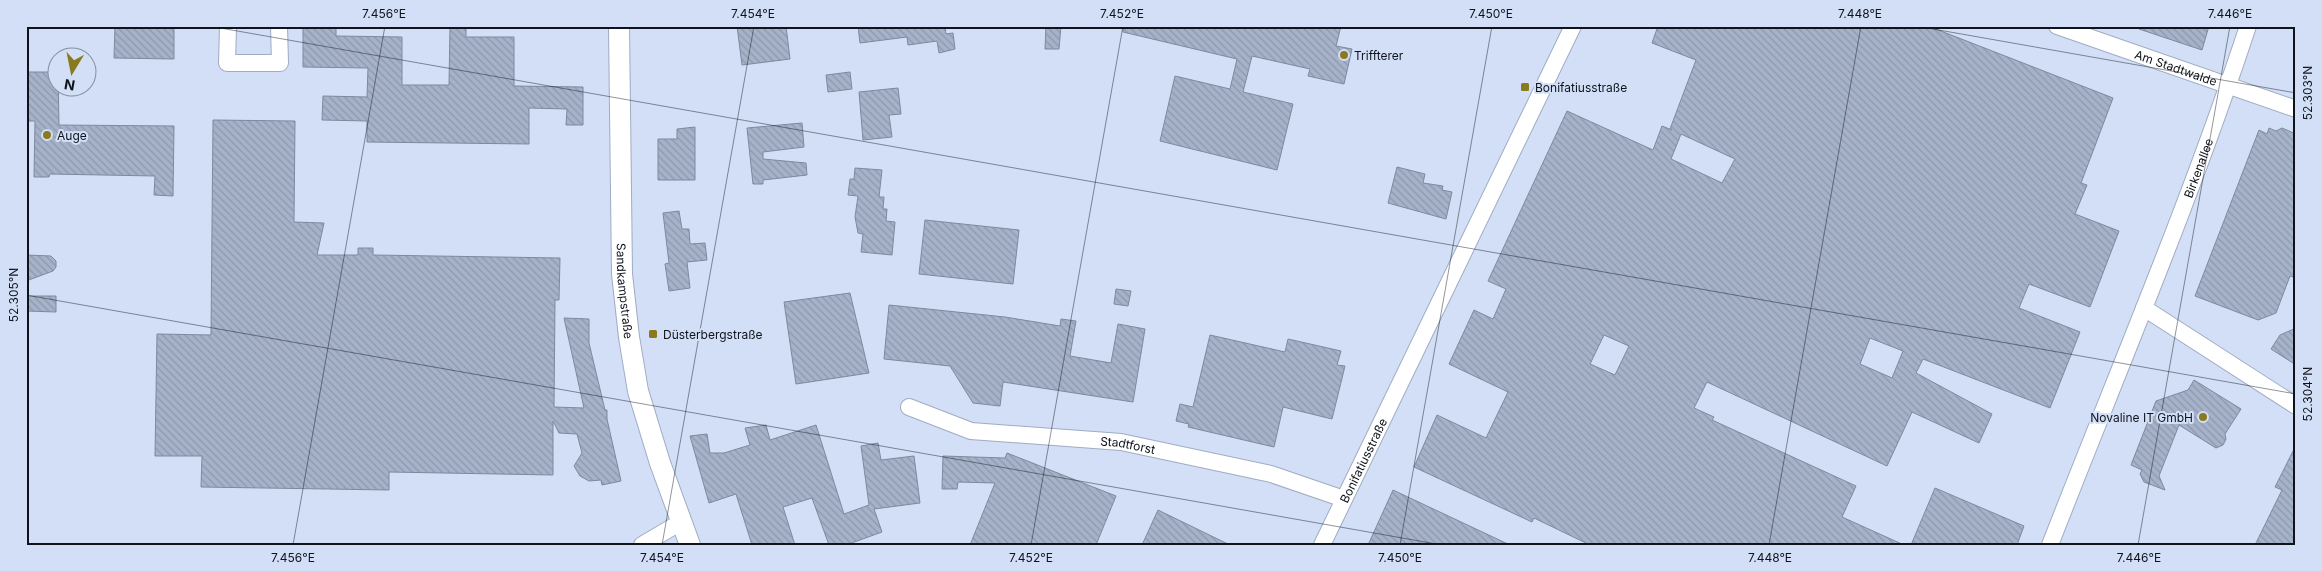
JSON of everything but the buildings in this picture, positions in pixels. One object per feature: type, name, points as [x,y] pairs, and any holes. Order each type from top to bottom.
[{"type":"street","points":[[228,26],[227,62],[280,63],[279,26]]},
{"type":"street","name":"Sandkampstraße","points":[[619,26],[622,274],[629,337],[638,391],[660,463],[690,545]]},
{"type":"street","name":"Bonifatiusstraße","points":[[1322,545],[1573,26]]},
{"type":"street","name":"Am Stadtwalde","points":[[2057,26],[2228,87],[2296,109]]},
{"type":"street","name":"Birkenallee","points":[[2050,545],[2144,308],[2228,87],[2248,26]]},
{"type":"street","points":[[2144,308],[2296,406]]},
{"type":"street","name":"Stadtforst","points":[[909,407],[971,431],[1121,442],[1271,474],[1344,499]]},
{"type":"street","points":[[642,545],[681,522]]},
{"type":"place","name":"Triffterer","points":[[1344,55]]},
{"type":"place","name":"Bonifatiusstraße","points":[[1525,87]]},
{"type":"place","name":"Auge","points":[[47,135]]},
{"type":"place","name":"Düsterbergstraße","points":[[653,334]]},
{"type":"place","name":"Novaline IT GmbH","points":[[2203,417]]}]
